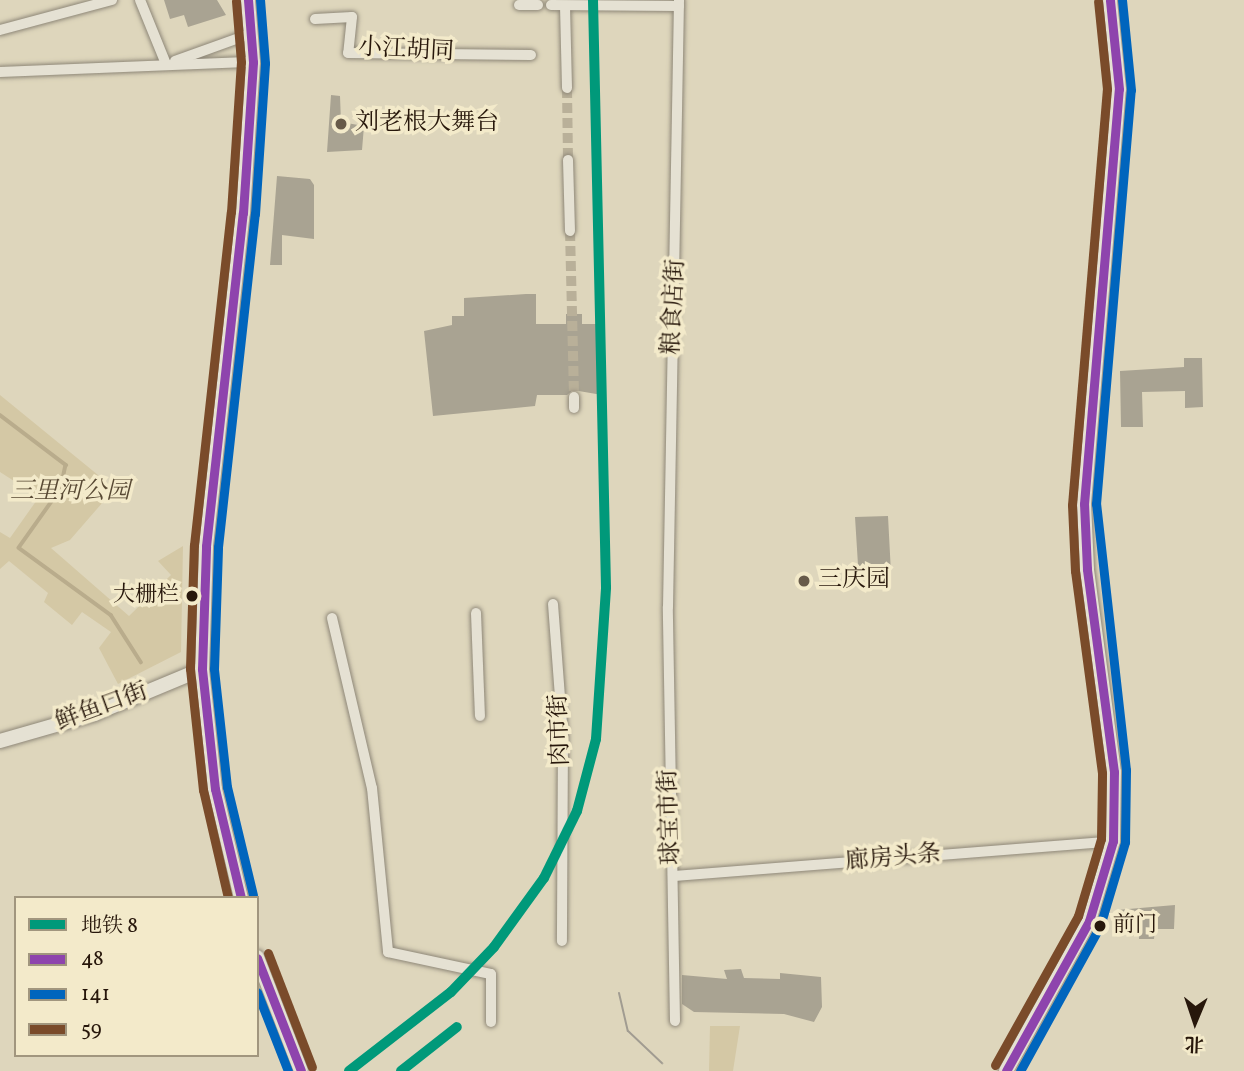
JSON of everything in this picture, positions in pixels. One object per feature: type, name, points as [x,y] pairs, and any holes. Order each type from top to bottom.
[{"type":"main road","points":[[241,896],[215,789],[202,669],[206,546],[237,274],[253,62],[248,0]]},
{"type":"main road","points":[[1006,1071],[1089,921],[1113,841],[1114,772],[1087,569],[1084,504],[1119,89],[1110,0]]},
{"type":"main road","name":"鲜鱼口街","points":[[0,741],[94,714],[202,669]]},
{"type":"main road","points":[[259,962],[302,1071]]},
{"type":"street","points":[[0,30],[112,0]]},
{"type":"street","points":[[140,0],[166,64]]},
{"type":"street","points":[[551,5],[679,3]]},
{"type":"street","name":"粮食店街","points":[[671,613],[679,3]]},
{"type":"street","points":[[519,5],[538,5]]},
{"type":"street","points":[[565,6],[567,88]]},
{"type":"street","name":"小江胡同","points":[[315,19],[352,17],[348,53],[531,55]]},
{"type":"street","points":[[166,64],[250,34]]},
{"type":"street","points":[[0,72],[253,62]]},
{"type":"street","points":[[568,160],[570,231]]},
{"type":"street","points":[[574,397],[574,408]]},
{"type":"street","name":"肉市街","points":[[553,604],[563,737],[562,941]]},
{"type":"street","points":[[476,613],[480,716]]},
{"type":"street","name":"球宝市街","points":[[671,613],[676,1021]]},
{"type":"street","points":[[332,618],[372,788],[388,952],[491,974],[491,1022]]},
{"type":"street","name":"廊房头条","points":[[673,876],[1113,841]]},
{"type":"green space","name":"三里河公园","points":[[0,395],[98,475],[103,502],[70,540],[51,548],[129,616],[171,575],[158,561],[183,546],[181,652],[118,684],[99,648],[111,632],[82,612],[72,625],[44,602],[48,593],[9,561],[0,569],[0,532],[10,538],[39,497],[0,472]]},
{"type":"green space","points":[[710,1026],[740,1026],[733,1071],[709,1071]]},
{"type":"building","points":[[164,0],[217,0],[226,15],[188,27],[184,15],[170,19]]},
{"type":"building","name":"刘老根大舞台","points":[[331,95],[340,96],[341,122],[364,126],[362,150],[327,152]]},
{"type":"building","points":[[277,176],[310,179],[314,185],[314,239],[282,235],[282,265],[270,265]]},
{"type":"building","points":[[536,294],[536,324],[566,324],[566,314],[582,314],[582,324],[603,324],[602,395],[573,390],[567,395],[537,395],[535,406],[433,416],[424,331],[452,325],[452,316],[464,316],[464,298]]},
{"type":"building","points":[[1184,358],[1202,358],[1203,407],[1185,408],[1185,391],[1142,392],[1143,427],[1121,427],[1120,371],[1184,367]]},
{"type":"building","points":[[888,516],[891,573],[843,576],[842,566],[858,565],[855,517]]},
{"type":"building","points":[[1175,905],[1174,929],[1155,929],[1154,939],[1139,939],[1138,916],[1117,920],[1115,915],[1117,910]]},
{"type":"building","points":[[741,969],[744,978],[780,979],[780,973],[821,977],[822,1007],[814,1022],[784,1014],[694,1012],[682,1004],[682,975],[727,979],[724,970]]},
{"type":"waterway","points":[[0,415],[66,465],[61,489],[19,548],[111,615],[141,662]]},
{"type":"tunnel","points":[[567,88],[568,160]]},
{"type":"tunnel","points":[[570,231],[574,397]]},
{"type":"tram line","points":[[619,993],[628,1031],[662,1063]]},
{"type":"metro line","name":"8","points":[[349,1071],[451,992],[494,947],[544,878],[577,811],[596,739],[606,587],[593,0]]},
{"type":"metro line","name":"8","points":[[401,1071],[457,1027]]},
{"type":"transit line","name":"48","points":[[241,896],[215,789],[202,669],[206,546],[243,213],[253,62],[248,0]]},
{"type":"transit line","name":"141","points":[[253,895],[227,787],[214,669],[218,547],[255,214],[265,63],[260,0]]},
{"type":"transit line","name":"48","points":[[1006,1071],[1089,921],[1113,841],[1114,772],[1087,569],[1084,504],[1119,89],[1110,0]]},
{"type":"transit line","name":"141","points":[[1020,1071],[1100,926],[1125,842],[1126,770],[1096,504],[1131,90],[1122,0]]},
{"type":"transit line","name":"59","points":[[228,896],[203,790],[190,669],[194,545],[231,212],[241,62],[236,1]]},
{"type":"transit line","name":"59","points":[[995,1065],[1078,916],[1101,839],[1102,773],[1075,571],[1072,505],[1107,89],[1098,1]]},
{"type":"transit line","name":"59","points":[[268,953],[312,1067]]},
{"type":"transit line","name":"48","points":[[259,963],[301,1071]]},
{"type":"transit line","name":"141","points":[[259,997],[288,1071]]},
{"type":"place","name":"刘老根大舞台","points":[[341,124]]},
{"type":"place","name":"三庆园","points":[[804,581]]},
{"type":"place","name":"大栅栏","points":[[192,596]]},
{"type":"place","name":"前门","points":[[1100,926]]}]
